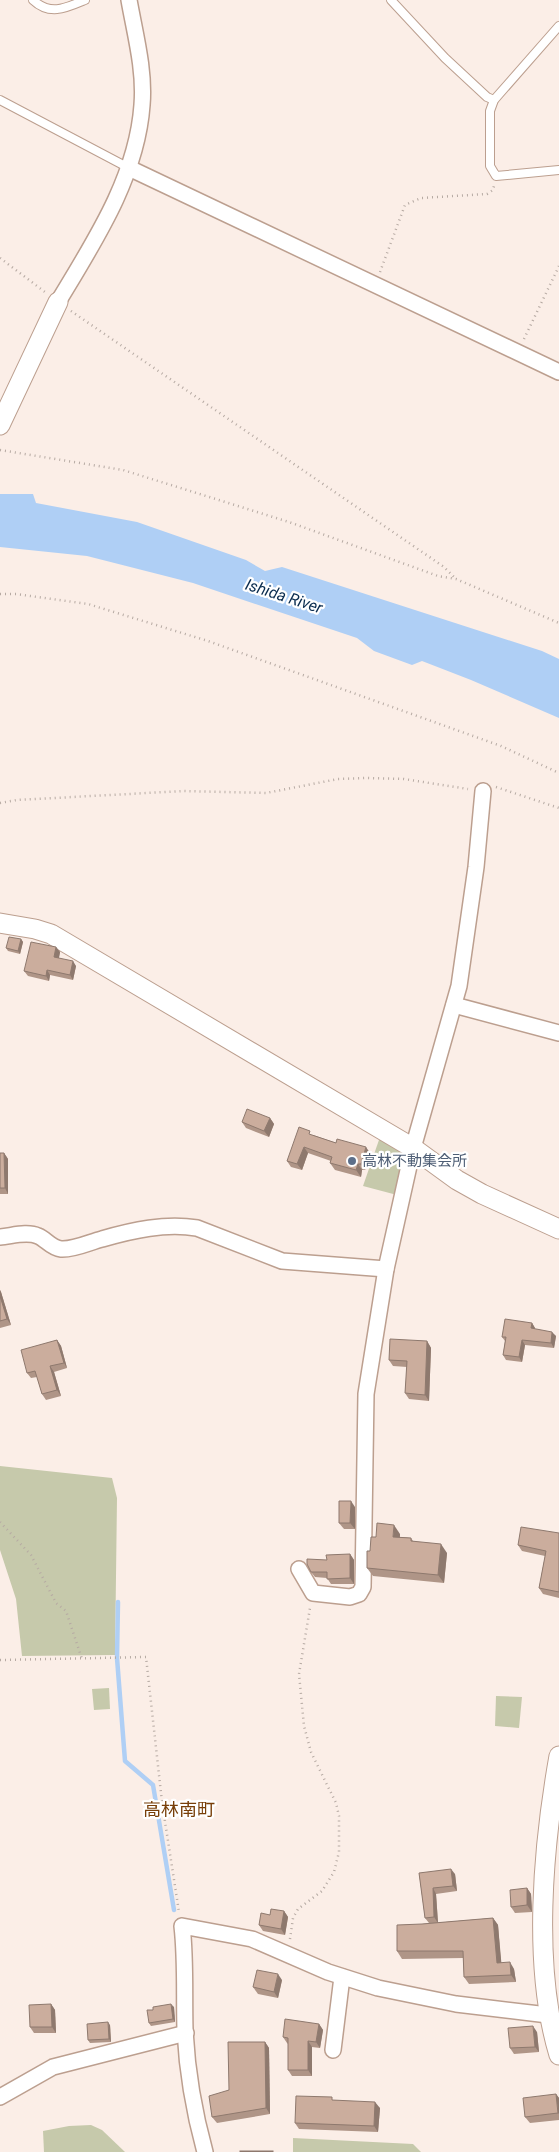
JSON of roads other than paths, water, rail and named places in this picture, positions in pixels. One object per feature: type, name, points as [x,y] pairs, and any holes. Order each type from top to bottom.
[{"type":"street","points":[[0,425],[58,302],[99,234],[129,168],[142,105],[141,66],[129,0]]},
{"type":"street","points":[[129,168],[559,372]]},
{"type":"street","points":[[299,1569],[313,1593],[350,1597],[360,1594],[363,1587],[366,1394],[386,1269],[414,1148],[459,986],[484,791]]},
{"type":"street","points":[[0,924],[35,929],[51,934],[414,1148],[457,1180],[482,1194],[559,1229]]},
{"type":"street","points":[[454,1005],[559,1032]]},
{"type":"street","points":[[0,1237],[31,1233],[40,1236],[50,1245],[60,1249],[120,1234],[165,1226],[184,1226],[197,1228],[282,1261],[386,1269]]},
{"type":"street","points":[[559,1756],[545,1876],[544,1922],[544,1963],[548,2015],[559,2055]]},
{"type":"street","points":[[205,2152],[191,2091],[186,2033],[182,1926],[252,1939],[342,1977],[378,1988],[456,2004],[548,2015]]},
{"type":"street","points":[[333,2050],[342,1977]]},
{"type":"street","points":[[0,2097],[53,2067],[186,2033]]},
{"type":"lane","points":[[33,0],[41,8],[52,10],[85,0]]},
{"type":"lane","points":[[391,0],[445,58],[487,97],[494,100]]},
{"type":"lane","points":[[559,26],[494,100],[490,111],[490,166],[496,176],[559,170]]},
{"type":"lane","points":[[0,100],[129,168]]},
{"type":"water","name":"Ishida River","points":[[0,494],[33,494],[36,503],[137,522],[246,560],[265,571],[282,567],[542,651],[559,659],[559,718],[422,661],[412,665],[374,651],[357,638],[193,583],[87,556],[0,547]]},
{"type":"waterway","points":[[118,1602],[117,1658],[125,1761],[153,1785],[174,1910]]},
{"type":"place","name":"高林不動集会所","points":[[352,1161]]},
{"type":"district","name":"高林南町","points":[[179,1809]]}]
